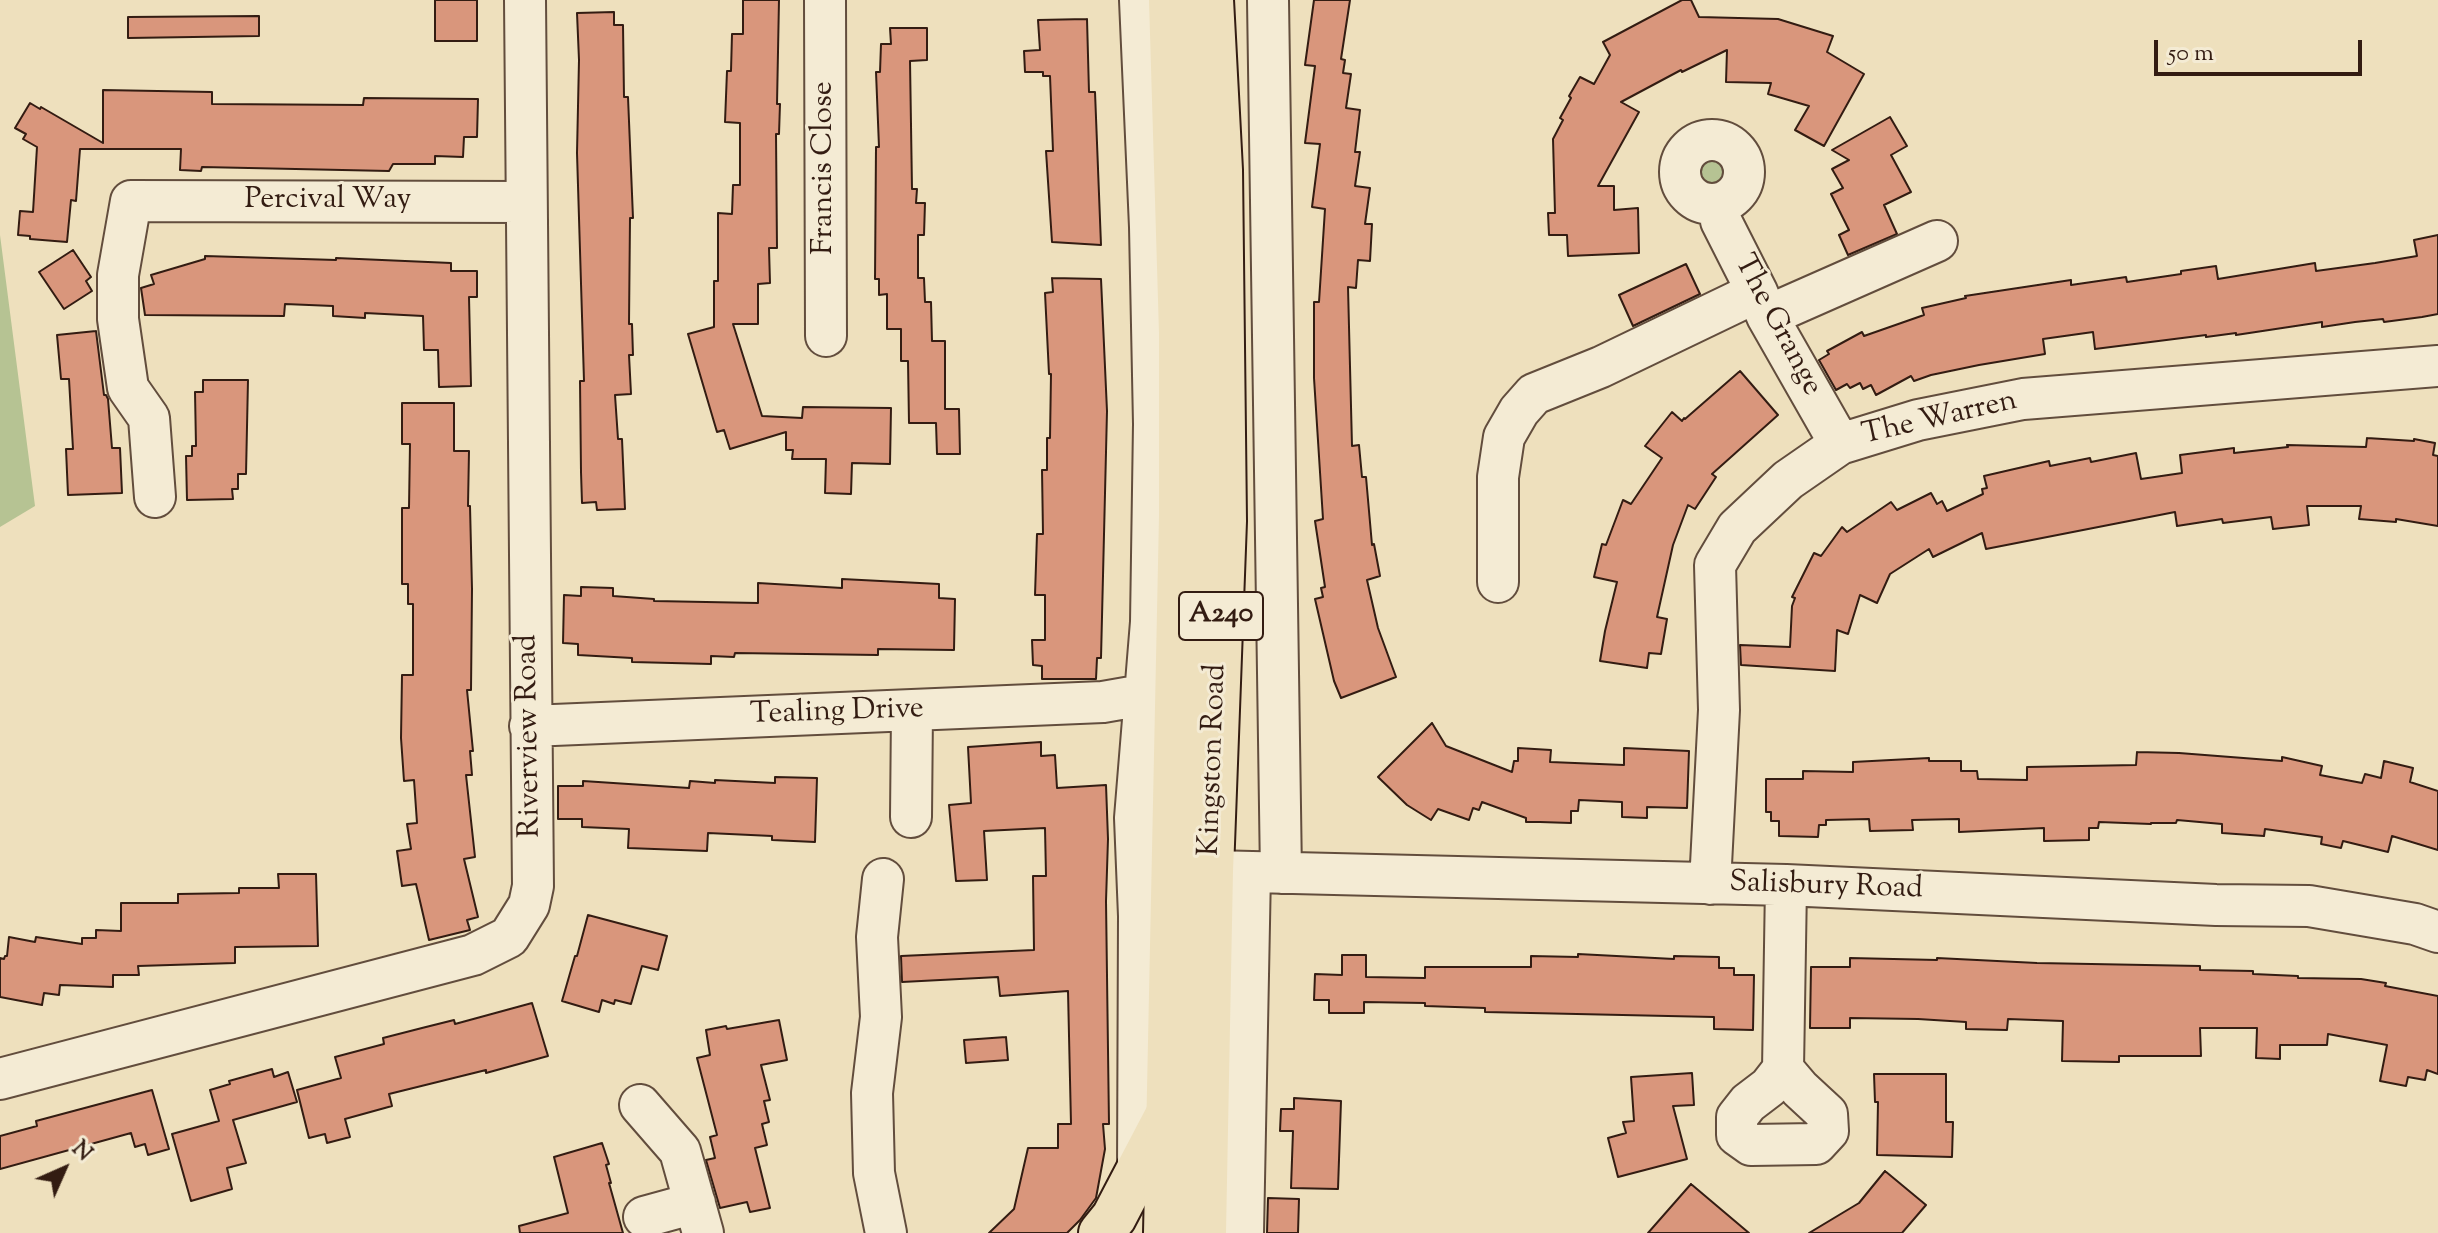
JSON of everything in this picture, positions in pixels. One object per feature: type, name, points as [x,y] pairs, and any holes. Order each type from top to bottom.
[{"type":"main road","name":"Kingston Road","points":[[1166,1233],[1181,516],[1181,318],[1171,0]]},
{"type":"main road","name":"Kingston Road","points":[[1204,1233],[1248,872],[1224,521],[1220,170],[1211,0]]},
{"type":"main road","points":[[1101,1233],[1114,1217],[1168,1114]]},
{"type":"street","name":"Riverview Road","points":[[0,1079],[473,955],[509,937],[529,905],[533,886],[525,0]]},
{"type":"street","name":"Francis Close","points":[[825,0],[826,336]]},
{"type":"street","points":[[1138,1172],[1139,930],[1135,818],[1151,622],[1154,424],[1150,227],[1140,0]]},
{"type":"street","points":[[1243,1233],[1268,0]]},
{"type":"street","name":"Percival Way","points":[[155,497],[149,418],[128,388],[118,319],[118,275],[131,201],[525,202]]},
{"type":"street","name":"The Grange","points":[[1718,204],[1721,221],[1762,304],[1840,444]]},
{"type":"street","points":[[1498,582],[1498,477],[1504,437],[1534,394],[1762,304],[1937,241]]},
{"type":"street","name":"The Warren","points":[[1710,884],[1719,710],[1715,565],[1737,528],[1788,480],[1840,444],[1918,420],[2023,399],[2438,366]]},
{"type":"street","name":"Tealing Drive","points":[[530,726],[1103,702],[1143,695]]},
{"type":"street","points":[[911,817],[912,711]]},
{"type":"street","name":"Salisbury Road","points":[[1248,872],[1786,885],[2216,905],[2309,906],[2415,924],[2438,932]]},
{"type":"street","points":[[883,879],[877,937],[881,1017],[872,1093],[874,1173],[886,1233]]},
{"type":"street","points":[[1783,1069],[1786,885]]},
{"type":"street","points":[[640,1105],[680,1151],[699,1218],[644,1217]]},
{"type":"green space","points":[[1710,155],[1722,161],[1728,173],[1722,185],[1710,191],[1698,185],[1692,173],[1698,161]]},
{"type":"green space","points":[[0,235],[35,506],[0,527]]},
{"type":"building","points":[[435,0],[477,0],[477,41],[435,41]]},
{"type":"building","points":[[743,0],[779,0],[777,248],[769,248],[770,283],[758,284],[758,324],[733,324],[762,416],[802,418],[803,407],[891,408],[890,464],[852,463],[851,494],[825,493],[826,459],[792,459],[793,450],[786,450],[786,432],[730,449],[724,430],[717,432],[688,334],[714,327],[718,213],[732,214],[733,185],[740,185],[740,123],[725,122],[732,34],[743,34]]},
{"type":"building","points":[[1314,0],[1350,0],[1341,59],[1345,60],[1343,73],[1351,74],[1346,108],[1360,110],[1355,152],[1360,152],[1355,186],[1370,188],[1365,224],[1372,224],[1370,261],[1358,260],[1356,288],[1348,287],[1352,446],[1359,445],[1362,477],[1366,477],[1372,545],[1380,576],[1367,580],[1378,628],[1396,677],[1341,698],[1334,681],[1315,599],[1323,597],[1321,588],[1325,587],[1315,521],[1323,519],[1314,378],[1314,302],[1319,302],[1325,209],[1312,207],[1320,144],[1305,143],[1315,66],[1305,65]]},
{"type":"building","points":[[1682,0],[1691,0],[1699,17],[1778,19],[1833,36],[1827,52],[1864,74],[1824,146],[1795,130],[1809,106],[1768,94],[1771,83],[1726,82],[1727,50],[1621,102],[1639,112],[1598,186],[1614,186],[1614,210],[1638,208],[1639,253],[1568,256],[1567,235],[1549,235],[1548,213],[1555,213],[1553,139],[1563,120],[1560,118],[1571,98],[1569,96],[1580,77],[1594,84],[1610,55],[1603,42]]},
{"type":"building","points":[[614,12],[614,25],[623,25],[624,97],[628,97],[633,218],[630,218],[629,324],[632,324],[633,355],[629,355],[631,394],[615,395],[618,439],[622,439],[625,509],[597,510],[596,502],[582,503],[580,381],[584,381],[577,153],[577,13]]},
{"type":"building","points":[[259,16],[259,36],[128,38],[128,17]]},
{"type":"building","points":[[1087,19],[1089,92],[1095,92],[1101,245],[1052,242],[1046,151],[1053,151],[1050,76],[1043,76],[1043,72],[1025,72],[1024,51],[1040,50],[1038,20]]},
{"type":"building","points":[[890,28],[927,28],[927,60],[910,61],[912,189],[917,189],[916,203],[925,203],[924,235],[918,235],[918,278],[924,278],[925,302],[931,302],[932,341],[945,341],[945,409],[959,409],[960,454],[937,454],[936,423],[909,423],[908,361],[901,361],[901,329],[887,329],[887,294],[879,295],[879,279],[875,279],[876,147],[879,147],[876,72],[880,72],[881,44],[891,44]]},
{"type":"building","points":[[103,90],[212,92],[212,104],[363,105],[364,98],[478,99],[477,137],[464,137],[463,157],[435,156],[435,164],[393,164],[389,171],[202,167],[201,171],[180,170],[181,149],[80,149],[76,201],[71,200],[67,242],[18,235],[20,211],[33,212],[37,147],[23,139],[26,134],[15,128],[30,103],[103,143]]},
{"type":"building","points":[[1890,117],[1907,146],[1891,155],[1911,192],[1884,205],[1897,234],[1848,255],[1839,235],[1849,230],[1831,194],[1843,188],[1832,169],[1849,160],[1832,150]]},
{"type":"building","points":[[2438,235],[2438,314],[2322,327],[2322,322],[2236,335],[2206,335],[2095,349],[2093,332],[2043,339],[2045,354],[1979,365],[1914,381],[1911,376],[1876,395],[1871,385],[1863,389],[1860,383],[1850,388],[1847,384],[1836,390],[1819,360],[1829,354],[1827,351],[1862,332],[1864,336],[1924,315],[1922,308],[1965,296],[2071,280],[2071,285],[2126,277],[2127,282],[2216,266],[2218,279],[2315,263],[2316,271],[2417,256],[2414,240]]},
{"type":"building","points":[[73,250],[91,277],[86,281],[92,291],[64,309],[39,272]]},
{"type":"building","points":[[205,256],[451,263],[451,271],[477,271],[477,297],[469,297],[471,386],[439,387],[438,350],[424,350],[423,316],[365,313],[365,318],[333,316],[333,306],[285,304],[284,316],[145,315],[141,288],[154,284],[151,275],[205,259]]},
{"type":"building","points":[[1686,264],[1700,294],[1633,326],[1619,295]]},
{"type":"building","points":[[1052,278],[1101,279],[1107,411],[1101,658],[1097,658],[1096,679],[1042,679],[1042,666],[1033,665],[1032,640],[1045,640],[1045,595],[1035,595],[1037,534],[1043,534],[1042,470],[1047,470],[1047,438],[1050,438],[1051,374],[1045,293],[1053,292]]},
{"type":"building","points":[[96,331],[104,395],[108,399],[112,448],[120,448],[122,493],[68,495],[66,449],[73,449],[69,379],[61,379],[57,335]]},
{"type":"building","points":[[1740,371],[1778,415],[1712,474],[1716,477],[1695,509],[1688,505],[1673,545],[1657,617],[1667,619],[1661,654],[1649,653],[1647,668],[1600,661],[1617,582],[1594,577],[1602,544],[1606,545],[1623,500],[1631,504],[1662,458],[1645,446],[1672,412],[1682,421]]},
{"type":"building","points":[[203,380],[248,380],[246,474],[238,474],[238,489],[232,489],[233,499],[187,500],[186,456],[192,456],[192,446],[196,446],[195,392],[203,392]]},
{"type":"building","points":[[402,403],[454,403],[454,451],[469,451],[472,589],[471,690],[467,690],[473,751],[470,751],[472,775],[466,775],[475,857],[464,859],[478,917],[467,920],[470,930],[429,940],[416,884],[402,886],[397,851],[411,849],[407,824],[417,823],[414,780],[404,781],[401,738],[402,675],[413,675],[413,604],[408,604],[408,584],[402,584],[402,508],[409,508],[410,444],[402,444]]},
{"type":"building","points":[[2367,438],[2414,439],[2435,443],[2433,455],[2438,456],[2438,526],[2396,519],[2396,522],[2359,519],[2361,506],[2307,506],[2309,525],[2273,529],[2271,517],[2223,523],[2222,519],[2177,526],[2175,512],[1986,549],[1982,533],[1933,557],[1929,549],[1890,574],[1877,603],[1860,595],[1848,634],[1837,630],[1835,671],[1741,665],[1740,645],[1790,647],[1795,598],[1792,597],[1814,553],[1821,556],[1842,527],[1847,532],[1891,502],[1897,510],[1931,493],[1937,504],[1942,501],[1947,511],[1983,494],[1982,489],[1987,488],[1984,476],[2049,461],[2050,466],[2136,453],[2141,479],[2182,473],[2180,455],[2234,448],[2234,453],[2287,445],[2366,447]]},
{"type":"building","points":[[842,579],[939,584],[939,598],[955,599],[954,650],[878,649],[878,655],[735,653],[734,657],[711,656],[711,664],[632,662],[632,658],[578,655],[578,644],[563,643],[564,595],[581,596],[581,587],[613,588],[613,596],[654,601],[758,603],[758,583],[842,588]]},
{"type":"building","points":[[1432,723],[1446,746],[1512,772],[1514,761],[1518,761],[1518,748],[1551,750],[1550,762],[1624,765],[1624,748],[1689,751],[1687,808],[1647,807],[1647,818],[1622,817],[1622,802],[1579,800],[1578,811],[1571,811],[1571,823],[1526,822],[1526,818],[1482,802],[1479,810],[1473,808],[1469,820],[1438,809],[1431,820],[1407,805],[1378,777]]},
{"type":"building","points":[[1041,742],[1041,756],[1055,755],[1057,788],[1106,785],[1109,1124],[1103,1124],[1105,1149],[1096,1198],[1067,1233],[989,1233],[1014,1209],[1028,1148],[1058,1148],[1058,1124],[1071,1124],[1068,991],[1000,996],[998,977],[902,982],[901,956],[1034,950],[1033,876],[1046,876],[1045,828],[984,831],[987,880],[956,881],[949,805],[971,803],[968,747]]},
{"type":"building","points":[[2137,752],[2282,761],[2282,757],[2322,766],[2320,775],[2362,783],[2365,774],[2381,778],[2384,761],[2413,768],[2410,782],[2438,791],[2438,850],[2392,836],[2388,852],[2343,841],[2341,848],[2321,844],[2322,837],[2265,829],[2264,836],[2222,833],[2222,824],[2177,820],[2176,823],[2151,824],[2099,822],[2098,828],[2089,828],[2089,840],[2044,841],[2044,828],[1959,832],[1959,819],[1912,820],[1913,830],[1870,831],[1869,819],[1826,820],[1826,825],[1819,825],[1818,837],[1779,836],[1779,821],[1771,821],[1771,812],[1766,812],[1766,779],[1803,779],[1803,771],[1853,772],[1853,762],[1929,758],[1929,761],[1961,761],[1961,771],[1977,771],[1978,779],[2027,780],[2027,767],[2136,765]]},
{"type":"building","points":[[775,777],[817,778],[815,842],[708,833],[707,851],[628,848],[629,829],[582,827],[582,819],[558,819],[558,786],[583,786],[583,781],[689,788],[690,781],[775,783]]},
{"type":"building","points":[[278,874],[316,874],[318,946],[235,947],[235,963],[138,966],[139,975],[113,975],[113,987],[60,985],[59,995],[44,993],[42,1005],[0,997],[0,958],[7,956],[9,937],[35,942],[36,937],[82,944],[82,938],[96,938],[96,930],[121,931],[121,903],[178,903],[178,894],[239,893],[239,888],[279,888]]},
{"type":"building","points":[[588,915],[667,936],[658,970],[642,966],[631,1004],[602,1000],[599,1012],[562,1001]]},
{"type":"building","points":[[1578,954],[1674,959],[1674,956],[1719,957],[1719,968],[1734,968],[1734,975],[1754,975],[1753,1030],[1714,1029],[1714,1017],[1485,1012],[1485,1008],[1425,1006],[1425,1003],[1364,1002],[1364,1013],[1329,1013],[1329,1000],[1314,1000],[1315,974],[1342,975],[1342,955],[1366,955],[1366,977],[1425,978],[1425,967],[1531,967],[1531,956],[1578,957]]},
{"type":"building","points":[[1850,958],[2200,966],[2200,970],[2253,971],[2253,974],[2386,983],[2385,986],[2438,996],[2438,1074],[2427,1070],[2425,1080],[2408,1077],[2406,1086],[2380,1081],[2387,1045],[2328,1034],[2327,1045],[2280,1045],[2280,1059],[2256,1058],[2257,1028],[2200,1028],[2201,1056],[2119,1056],[2119,1062],[2062,1061],[2063,1021],[2008,1019],[2007,1030],[1966,1029],[1966,1022],[1850,1018],[1850,1028],[1810,1028],[1811,967],[1850,967]]},
{"type":"building","points":[[532,1003],[548,1056],[389,1094],[392,1106],[345,1119],[350,1137],[327,1143],[325,1134],[309,1138],[297,1090],[341,1078],[335,1057],[384,1044],[383,1038],[454,1020],[455,1024]]},
{"type":"building","points":[[779,1020],[787,1060],[761,1065],[770,1100],[764,1101],[769,1122],[762,1124],[767,1145],[755,1148],[770,1208],[750,1212],[747,1202],[720,1208],[706,1160],[715,1158],[710,1137],[717,1135],[697,1058],[710,1055],[706,1030]]},
{"type":"building","points":[[1006,1037],[1008,1060],[966,1063],[964,1040]]},
{"type":"building","points":[[272,1069],[274,1077],[288,1072],[297,1102],[233,1120],[246,1163],[227,1168],[232,1189],[191,1201],[172,1134],[219,1121],[210,1090],[230,1084],[229,1081]]},
{"type":"building","points":[[1692,1073],[1694,1105],[1673,1106],[1687,1159],[1618,1177],[1608,1138],[1626,1133],[1623,1122],[1634,1121],[1631,1077]]},
{"type":"building","points":[[1874,1074],[1946,1074],[1946,1122],[1953,1122],[1952,1157],[1877,1155],[1878,1102],[1875,1102]]},
{"type":"building","points":[[152,1090],[169,1149],[148,1155],[145,1144],[135,1147],[131,1133],[0,1169],[0,1136],[37,1126],[36,1121]]},
{"type":"building","points":[[1294,1098],[1341,1101],[1338,1189],[1291,1188],[1293,1131],[1280,1131],[1281,1109],[1294,1109]]},
{"type":"building","points":[[602,1143],[623,1233],[520,1233],[519,1226],[568,1213],[554,1157]]},
{"type":"building","points":[[1885,1171],[1926,1205],[1902,1233],[1809,1233],[1859,1203]]},
{"type":"building","points":[[1691,1184],[1749,1233],[1648,1233]]},
{"type":"building","points":[[1268,1198],[1299,1199],[1298,1233],[1267,1233]]}]
